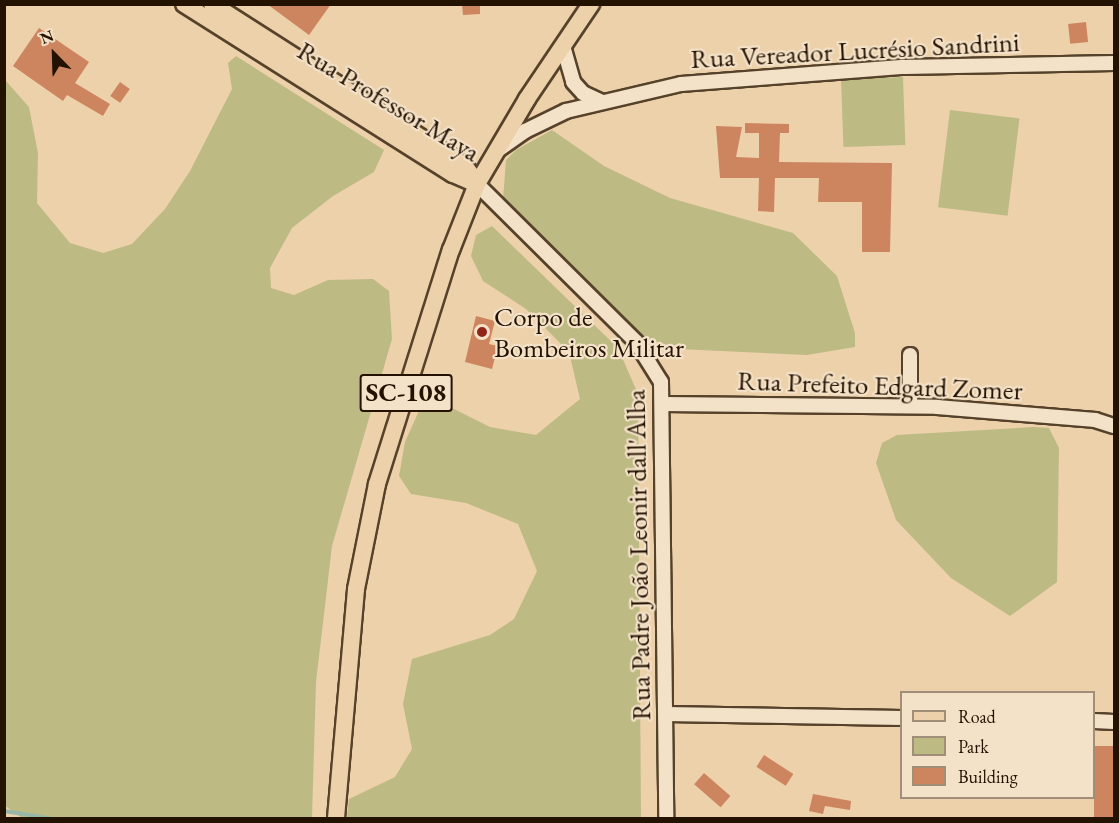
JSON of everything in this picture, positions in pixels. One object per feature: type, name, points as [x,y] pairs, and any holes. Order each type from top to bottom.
[{"type":"main road","name":"Rua Professor Maya","points":[[184,4],[217,10],[464,165],[477,184]]},
{"type":"main road","name":"SC-108","points":[[336,819],[356,589],[368,514],[451,250],[477,184],[494,153],[591,4]]},
{"type":"street","points":[[563,46],[573,82],[583,93],[600,100]]},
{"type":"street","name":"Rua Vereador Lucrésio Sandrini","points":[[494,153],[548,119],[600,100],[725,79],[904,66],[1114,63]]},
{"type":"street","name":"Rua Padre João Leonir dall'Alba","points":[[477,184],[636,342],[655,367],[663,404],[666,819]]},
{"type":"street","points":[[910,355],[910,406]]},
{"type":"street","name":"Rua Prefeito Edgard Zomer","points":[[663,404],[910,406],[1095,420],[1114,426]]},
{"type":"street","name":"Rua Prefeito Edgard Zomer","points":[[1095,420],[1114,414]]},
{"type":"street","points":[[666,714],[900,718]]},
{"type":"street","points":[[1095,721],[1114,722]]},
{"type":"green space","points":[[236,56],[384,150],[374,172],[333,196],[292,228],[270,268],[271,288],[294,295],[328,280],[373,279],[389,291],[392,339],[332,546],[316,682],[312,818],[22,818],[4,805],[5,80],[29,107],[38,153],[37,203],[70,243],[103,253],[132,244],[165,209],[190,171],[232,89],[228,63]]},
{"type":"green space","points":[[903,77],[905,145],[843,147],[841,79]]},
{"type":"green space","points":[[950,110],[1019,119],[1008,216],[938,207]]},
{"type":"green space","points":[[552,130],[604,166],[670,198],[793,233],[837,276],[855,333],[855,347],[807,355],[679,349],[643,337],[503,199],[506,160],[516,150]]},
{"type":"green space","points":[[492,226],[618,348],[638,394],[641,818],[347,818],[349,799],[395,777],[412,749],[403,704],[412,659],[490,635],[514,619],[537,571],[518,524],[466,503],[411,494],[399,476],[405,442],[422,404],[442,403],[490,427],[536,435],[580,399],[569,352],[526,309],[483,281],[471,256],[476,235]]},
{"type":"green space","points":[[1049,428],[1059,448],[1057,582],[1010,616],[951,578],[896,520],[876,463],[882,443],[897,435]]},
{"type":"building","points":[[267,4],[331,4],[309,35]]},
{"type":"building","points":[[462,4],[480,4],[480,14],[463,15]]},
{"type":"building","points":[[1086,22],[1088,42],[1070,44],[1068,24]]},
{"type":"building","points":[[39,28],[89,62],[75,83],[110,104],[103,116],[67,95],[63,101],[13,66]]},
{"type":"building","points":[[120,82],[130,89],[120,103],[110,96]]},
{"type":"building","points":[[745,123],[789,124],[789,133],[780,133],[779,162],[892,163],[890,252],[862,252],[862,202],[818,202],[819,178],[775,178],[774,212],[758,211],[759,178],[720,178],[716,126],[742,127],[736,157],[759,158],[759,133],[745,133]]},
{"type":"building","name":"Corpo de Bombeiros Militar","points":[[476,316],[495,321],[489,344],[498,346],[492,369],[465,362]]},
{"type":"building","points":[[1095,746],[1114,746],[1114,818],[1094,818]]},
{"type":"building","points":[[764,755],[793,774],[786,786],[756,767]]},
{"type":"building","points":[[704,773],[730,796],[721,807],[694,784]]},
{"type":"building","points":[[813,794],[851,801],[850,810],[825,806],[823,814],[809,811]]},
{"type":"waterway","points":[[4,811],[48,818]]},
{"type":"place","name":"Corpo de Bombeiros Militar","points":[[482,332]]}]
